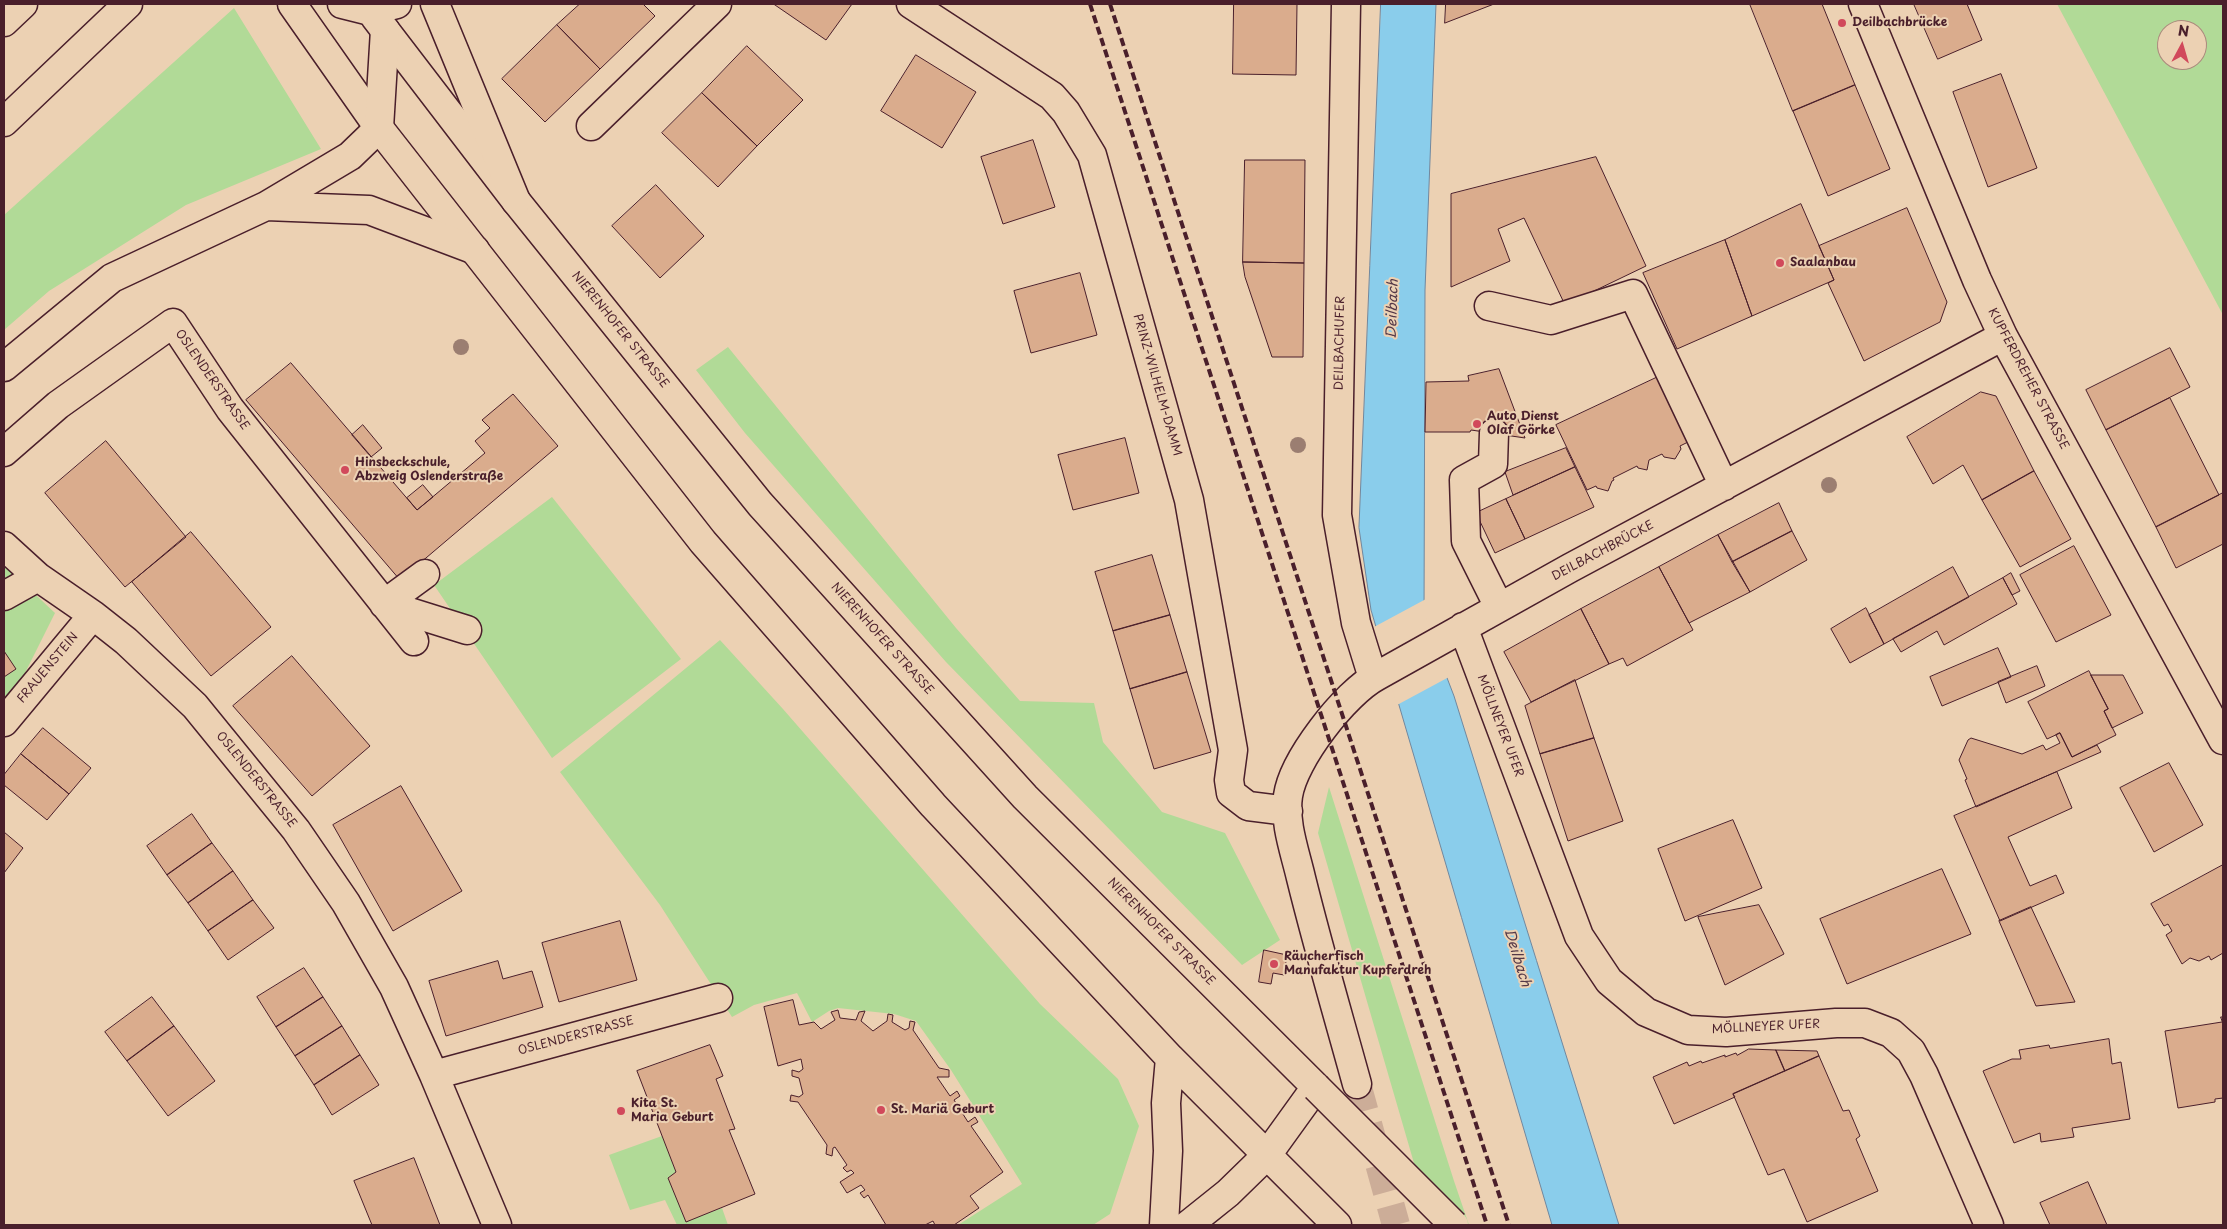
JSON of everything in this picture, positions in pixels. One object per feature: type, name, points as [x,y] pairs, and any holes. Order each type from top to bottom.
[{"type":"main road","points":[[4,22],[23,4]]},
{"type":"main road","points":[[4,122],[128,4]]},
{"type":"main road","points":[[292,4],[379,128],[709,550],[933,805],[1170,1058],[1337,1225]]},
{"type":"main road","points":[[342,4],[373,15],[397,4]]},
{"type":"main road","points":[[435,4],[516,201]]},
{"type":"main road","points":[[591,126],[717,4]]},
{"type":"main road","name":"PRINZ-WILHELM-DAMM","points":[[911,4],[1052,96],[1066,112],[1092,155],[1189,500],[1233,750],[1229,780],[1232,793],[1248,806],[1288,811]]},
{"type":"main road","name":"DEILBACHUFER","points":[[1346,4],[1336,516],[1356,623],[1375,677]]},
{"type":"main road","name":"KUPFERDREHER STRASSE","points":[[1863,4],[1977,280],[2003,336],[2223,740]]},
{"type":"main road","points":[[4,367],[112,278],[266,206],[350,156],[379,128],[373,15]]},
{"type":"main road","name":"NIERENHOFER STRASSE","points":[[373,15],[516,201],[766,512],[1025,797],[1454,1225]]},
{"type":"main road","points":[[266,206],[369,210],[475,250]]},
{"type":"main road","points":[[1489,306],[1551,320],[1633,294],[1724,486]]},
{"type":"main road","name":"OSLENDERSTRASSE","points":[[4,452],[58,405],[173,322],[230,408],[414,641]]},
{"type":"main road","name":"DEILBACHBRÜCKE","points":[[1357,1084],[1309,909],[1292,839],[1288,811],[1290,785],[1306,754],[1324,726],[1356,690],[1375,677],[1499,607],[2003,336]]},
{"type":"main road","points":[[1494,433],[1493,464],[1464,480],[1466,541],[1499,607]]},
{"type":"main road","name":"OSLENDERSTRASSE","points":[[4,546],[38,577],[93,615],[126,641],[195,706],[280,808],[346,903],[394,987],[434,1074],[497,1225]]},
{"type":"main road","points":[[384,604],[425,574]]},
{"type":"main road","points":[[4,596],[38,577]]},
{"type":"main road","points":[[384,604],[467,630]]},
{"type":"main road","name":"FRAUENSTEIN","points":[[4,722],[93,615]]},
{"type":"main road","name":"MÖLLNEYER UFER","points":[[1453,633],[1579,936],[1609,981],[1646,1012],[1688,1030],[1726,1032],[1836,1022],[1865,1023],[1891,1033],[1911,1051],[1924,1075],[1989,1225]]},
{"type":"main road","name":"OSLENDERSTRASSE","points":[[434,1074],[718,998]]},
{"type":"main road","points":[[1164,1225],[1168,1151],[1166,1103],[1170,1058]]},
{"type":"main road","points":[[1188,1225],[1228,1193],[1267,1155],[1316,1086]]},
{"type":"green space","points":[[2057,4],[2223,4],[2223,315]]},
{"type":"green space","points":[[234,8],[321,149],[186,205],[49,291],[4,330],[4,215]]},
{"type":"green space","points":[[728,347],[956,628],[1020,701],[1094,703],[1103,742],[1162,812],[1225,833],[1280,940],[1242,965],[946,662],[745,433],[696,370]]},
{"type":"green space","points":[[552,497],[681,659],[552,758],[434,585]]},
{"type":"green space","points":[[4,565],[55,613],[17,689],[4,703]]},
{"type":"green space","points":[[720,640],[783,709],[1040,1004],[1118,1079],[1139,1126],[1110,1214],[1093,1225],[958,1225],[1022,1184],[951,1070],[916,1021],[894,1014],[838,1008],[829,1011],[812,1022],[797,993],[754,1005],[732,1017],[660,905],[560,772]]},
{"type":"green space","points":[[1329,787],[1469,1225],[1432,1225],[1318,833]]},
{"type":"green space","points":[[662,1136],[676,1172],[668,1178],[686,1221],[722,1208],[728,1225],[677,1225],[665,1200],[630,1210],[609,1155]]},
{"type":"water","name":"Deilbach","points":[[1381,4],[1436,4],[1425,290],[1424,618],[1454,696],[1619,1225],[1552,1225],[1371,610],[1359,528]]},
{"type":"pier","points":[[1426,599],[1426,618],[1449,677],[1397,705],[1374,627]]},
{"type":"building","points":[[580,4],[643,4],[655,16],[600,69],[557,25]]},
{"type":"building","points":[[776,4],[852,4],[826,40]]},
{"type":"building","points":[[1234,4],[1297,4],[1296,75],[1233,74]]},
{"type":"building","points":[[1446,4],[1494,4],[1445,23]]},
{"type":"building","points":[[1750,4],[1822,4],[1855,85],[1793,111]]},
{"type":"building","points":[[1914,4],[1967,4],[1982,40],[1938,59]]},
{"type":"building","points":[[557,25],[600,69],[545,122],[502,79]]},
{"type":"building","points":[[747,46],[803,100],[757,146],[702,93]]},
{"type":"building","points":[[916,55],[976,92],[942,148],[881,111]]},
{"type":"building","points":[[2001,74],[2037,168],[1988,187],[1953,92]]},
{"type":"building","points":[[1855,85],[1890,169],[1828,196],[1793,111]]},
{"type":"building","points":[[702,93],[757,146],[718,187],[662,133]]},
{"type":"building","points":[[1033,140],[1055,207],[1003,224],[981,157]]},
{"type":"building","points":[[1596,157],[1646,266],[1565,305],[1524,218],[1498,229],[1510,261],[1451,287],[1451,194]]},
{"type":"building","points":[[1245,160],[1305,160],[1304,263],[1243,262]]},
{"type":"building","points":[[656,185],[704,236],[660,278],[612,226]]},
{"type":"building","name":"Saalanbau","points":[[1801,204],[1834,280],[1752,316],[1725,240]]},
{"type":"building","points":[[1907,208],[1947,302],[1940,322],[1864,361],[1828,283],[1834,280],[1819,246]]},
{"type":"building","points":[[1725,240],[1752,316],[1677,349],[1643,273]]},
{"type":"building","points":[[1243,262],[1304,263],[1303,357],[1272,357],[1245,277]]},
{"type":"building","points":[[1080,273],[1097,335],[1031,353],[1014,291]]},
{"type":"building","points":[[2170,348],[2190,387],[2106,430],[2086,390]]},
{"type":"building","name":"Hinsbeckschule, Abzweig Oslenderstraße","points":[[291,363],[417,510],[485,453],[475,441],[490,428],[482,420],[513,394],[558,446],[400,580],[246,400]]},
{"type":"building","points":[[1499,369],[1525,438],[1471,430],[1470,432],[1425,432],[1426,382],[1469,381],[1468,376]]},
{"type":"building","points":[[1658,377],[1688,442],[1680,446],[1681,449],[1675,459],[1664,457],[1662,454],[1649,460],[1647,470],[1637,466],[1613,478],[1614,480],[1608,491],[1596,486],[1587,490],[1556,425]]},
{"type":"building","points":[[1981,392],[1996,396],[2034,471],[1982,500],[1963,465],[1933,484],[1907,437]]},
{"type":"building","points":[[2170,398],[2219,495],[2156,527],[2106,430]]},
{"type":"building","points":[[363,425],[382,448],[371,457],[352,435]]},
{"type":"building","points":[[1125,438],[1139,493],[1073,510],[1058,455]]},
{"type":"building","points":[[106,441],[186,537],[125,587],[45,493]]},
{"type":"building","points":[[1566,448],[1575,467],[1513,495],[1505,472]]},
{"type":"building","points":[[1575,467],[1594,507],[1525,539],[1506,499]]},
{"type":"building","points":[[2034,471],[2071,539],[2020,567],[1982,500]]},
{"type":"building","points":[[423,485],[433,497],[417,510],[407,498]]},
{"type":"building","points":[[2223,493],[2223,544],[2176,568],[2156,527]]},
{"type":"building","points":[[1506,499],[1525,539],[1495,553],[1476,513]]},
{"type":"building","points":[[1779,503],[1792,531],[1732,562],[1718,535]]},
{"type":"building","points":[[1792,531],[1807,560],[1750,592],[1732,562]]},
{"type":"building","points":[[191,532],[271,627],[211,676],[132,582]]},
{"type":"building","points":[[1718,535],[1750,592],[1689,623],[1659,567]]},
{"type":"building","points":[[2074,546],[2111,615],[2056,642],[2020,575]]},
{"type":"building","points":[[1152,555],[1170,615],[1113,631],[1095,572]]},
{"type":"building","points":[[1659,567],[1693,630],[1627,666],[1623,658],[1609,664],[1581,609]]},
{"type":"building","points":[[1953,567],[1969,597],[1884,644],[1869,615]]},
{"type":"building","points":[[2011,573],[2020,591],[2012,595],[2003,578]]},
{"type":"building","points":[[2003,578],[2017,604],[1944,645],[1937,631],[1901,652],[1893,639]]},
{"type":"building","points":[[1866,608],[1884,644],[1850,663],[1831,629]]},
{"type":"building","points":[[1581,609],[1609,664],[1531,702],[1504,652]]},
{"type":"building","points":[[1170,615],[1187,672],[1130,689],[1113,631]]},
{"type":"building","points":[[1998,648],[2011,677],[1942,706],[1930,677]]},
{"type":"building","points":[[4,651],[16,669],[4,677]]},
{"type":"building","points":[[292,656],[370,746],[312,796],[233,706]]},
{"type":"building","points":[[2037,666],[2045,686],[2006,703],[1998,682]]},
{"type":"building","points":[[2089,671],[2108,709],[2104,711],[2116,735],[2072,757],[2060,733],[2047,739],[2028,702]]},
{"type":"building","points":[[1187,672],[1211,752],[1154,769],[1130,689]]},
{"type":"building","points":[[2091,675],[2123,675],[2143,713],[2112,728],[2104,711],[2108,709]]},
{"type":"building","points":[[1575,680],[1594,738],[1540,754],[1525,706]]},
{"type":"building","points":[[43,728],[91,768],[69,794],[21,754]]},
{"type":"building","points":[[2060,733],[2072,757],[2097,745],[2101,752],[1976,807],[1959,760],[1968,740],[1971,738],[2022,754],[2043,745],[2046,750],[2060,743],[2056,735]]},
{"type":"building","points":[[1594,738],[1623,821],[1568,841],[1540,754]]},
{"type":"building","points":[[21,754],[69,794],[47,820],[4,785],[4,775]]},
{"type":"building","points":[[2169,763],[2203,825],[2154,852],[2120,788]]},
{"type":"building","points":[[2057,772],[2072,808],[2008,837],[2030,886],[2056,875],[2064,893],[2000,921],[1954,816]]},
{"type":"building","points":[[401,786],[462,891],[393,931],[333,825]]},
{"type":"building","points":[[192,814],[212,843],[167,875],[147,846]]},
{"type":"building","points":[[1733,820],[1762,888],[1685,921],[1658,849]]},
{"type":"building","points":[[4,832],[23,848],[4,873]]},
{"type":"building","points":[[212,843],[233,871],[188,903],[167,875]]},
{"type":"building","points":[[2223,865],[2223,953],[2211,960],[2209,956],[2199,961],[2190,958],[2182,964],[2166,935],[2172,931],[2168,924],[2164,926],[2151,904]]},
{"type":"building","points":[[1942,869],[1971,934],[1847,984],[1820,919]]},
{"type":"building","points":[[233,871],[253,900],[208,931],[188,903]]},
{"type":"building","points":[[253,900],[274,928],[228,960],[208,931]]},
{"type":"building","points":[[1759,905],[1784,954],[1725,985],[1698,917]]},
{"type":"building","points":[[2031,907],[2075,1002],[2036,1006],[1999,921]]},
{"type":"building","points":[[620,921],[637,980],[559,1002],[542,943]]},
{"type":"building","name":"Räucherfisch Manufaktur Kupferdreh","points":[[1264,950],[1287,955],[1284,975],[1273,973],[1271,984],[1259,982]]},
{"type":"building","points":[[498,961],[503,979],[532,971],[543,1007],[446,1036],[429,981]]},
{"type":"building","points":[[304,968],[323,997],[276,1027],[257,997]]},
{"type":"building","points":[[152,997],[174,1026],[127,1061],[105,1032]]},
{"type":"building","points":[[323,997],[342,1026],[295,1056],[276,1027]]},
{"type":"building","name":"St. Mariä Geburt","points":[[793,1000],[799,1025],[814,1022],[821,1029],[835,1020],[831,1012],[838,1010],[840,1018],[856,1020],[859,1012],[865,1011],[861,1021],[873,1031],[887,1021],[888,1014],[893,1015],[892,1022],[905,1030],[909,1028],[910,1021],[915,1022],[913,1030],[939,1068],[949,1070],[949,1077],[937,1077],[950,1096],[957,1091],[960,1096],[954,1100],[968,1122],[975,1117],[978,1122],[971,1126],[1003,1172],[970,1196],[979,1208],[954,1225],[935,1225],[933,1221],[925,1225],[886,1225],[868,1195],[864,1198],[860,1193],[865,1190],[861,1185],[847,1193],[840,1182],[854,1173],[851,1170],[847,1172],[843,1168],[847,1165],[835,1147],[833,1148],[832,1156],[826,1154],[827,1145],[798,1102],[790,1101],[791,1095],[799,1097],[803,1094],[799,1078],[792,1076],[792,1070],[799,1072],[803,1069],[801,1059],[778,1066],[764,1007]]},
{"type":"building","points":[[2221,1017],[2223,1017],[2223,1098],[2215,1099],[2215,1102],[2178,1108],[2165,1031],[2222,1022]]},
{"type":"building","points":[[174,1026],[215,1081],[168,1116],[127,1061]]},
{"type":"building","points":[[342,1026],[360,1055],[314,1085],[295,1056]]},
{"type":"building","points":[[2109,1039],[2112,1064],[2121,1062],[2130,1119],[2072,1128],[2074,1137],[2041,1142],[2040,1133],[2014,1143],[1983,1071],[2012,1059],[2021,1059],[2019,1050],[2049,1045],[2050,1048]]},
{"type":"building","points":[[710,1045],[723,1076],[716,1079],[735,1129],[729,1130],[755,1194],[686,1222],[668,1178],[676,1172],[637,1071]]},
{"type":"building","points":[[1749,1049],[1776,1050],[1785,1071],[1733,1094],[1735,1097],[1674,1124],[1653,1077],[1687,1062],[1689,1066],[1725,1055],[1725,1057],[1736,1053],[1737,1055]]},
{"type":"building","points":[[1776,1050],[1817,1051],[1819,1056],[1785,1071]]},
{"type":"building","points":[[360,1055],[379,1085],[332,1115],[314,1085]]},
{"type":"building","points":[[1819,1056],[1843,1111],[1849,1110],[1860,1136],[1856,1139],[1878,1191],[1807,1222],[1784,1169],[1768,1175],[1733,1094]]},
{"type":"building","points":[[414,1158],[440,1225],[372,1225],[354,1181]]},
{"type":"building","points":[[2088,1182],[2107,1225],[2050,1225],[2040,1203]]},
{"type":"tunnel","points":[[1357,1084],[1396,1225]]},
{"type":"railway","points":[[1090,4],[1487,1225]]},
{"type":"railway","points":[[1110,4],[1509,1225]]},
{"type":"place","name":"Deilbachbrücke","points":[[1842,23]]},
{"type":"place","name":"Saalanbau","points":[[1780,263]]},
{"type":"place","name":"Auto Dienst Olaf Görke","points":[[1477,424]]},
{"type":"place","name":"Hinsbeckschule, Abzweig Oslenderstraße","points":[[345,470]]},
{"type":"place","name":"Räucherfisch Manufaktur Kupferdreh","points":[[1274,964]]},
{"type":"place","name":"St. Mariä Geburt","points":[[881,1110]]},
{"type":"place","name":"Kita St. Maria Geburt","points":[[621,1111]]}]
